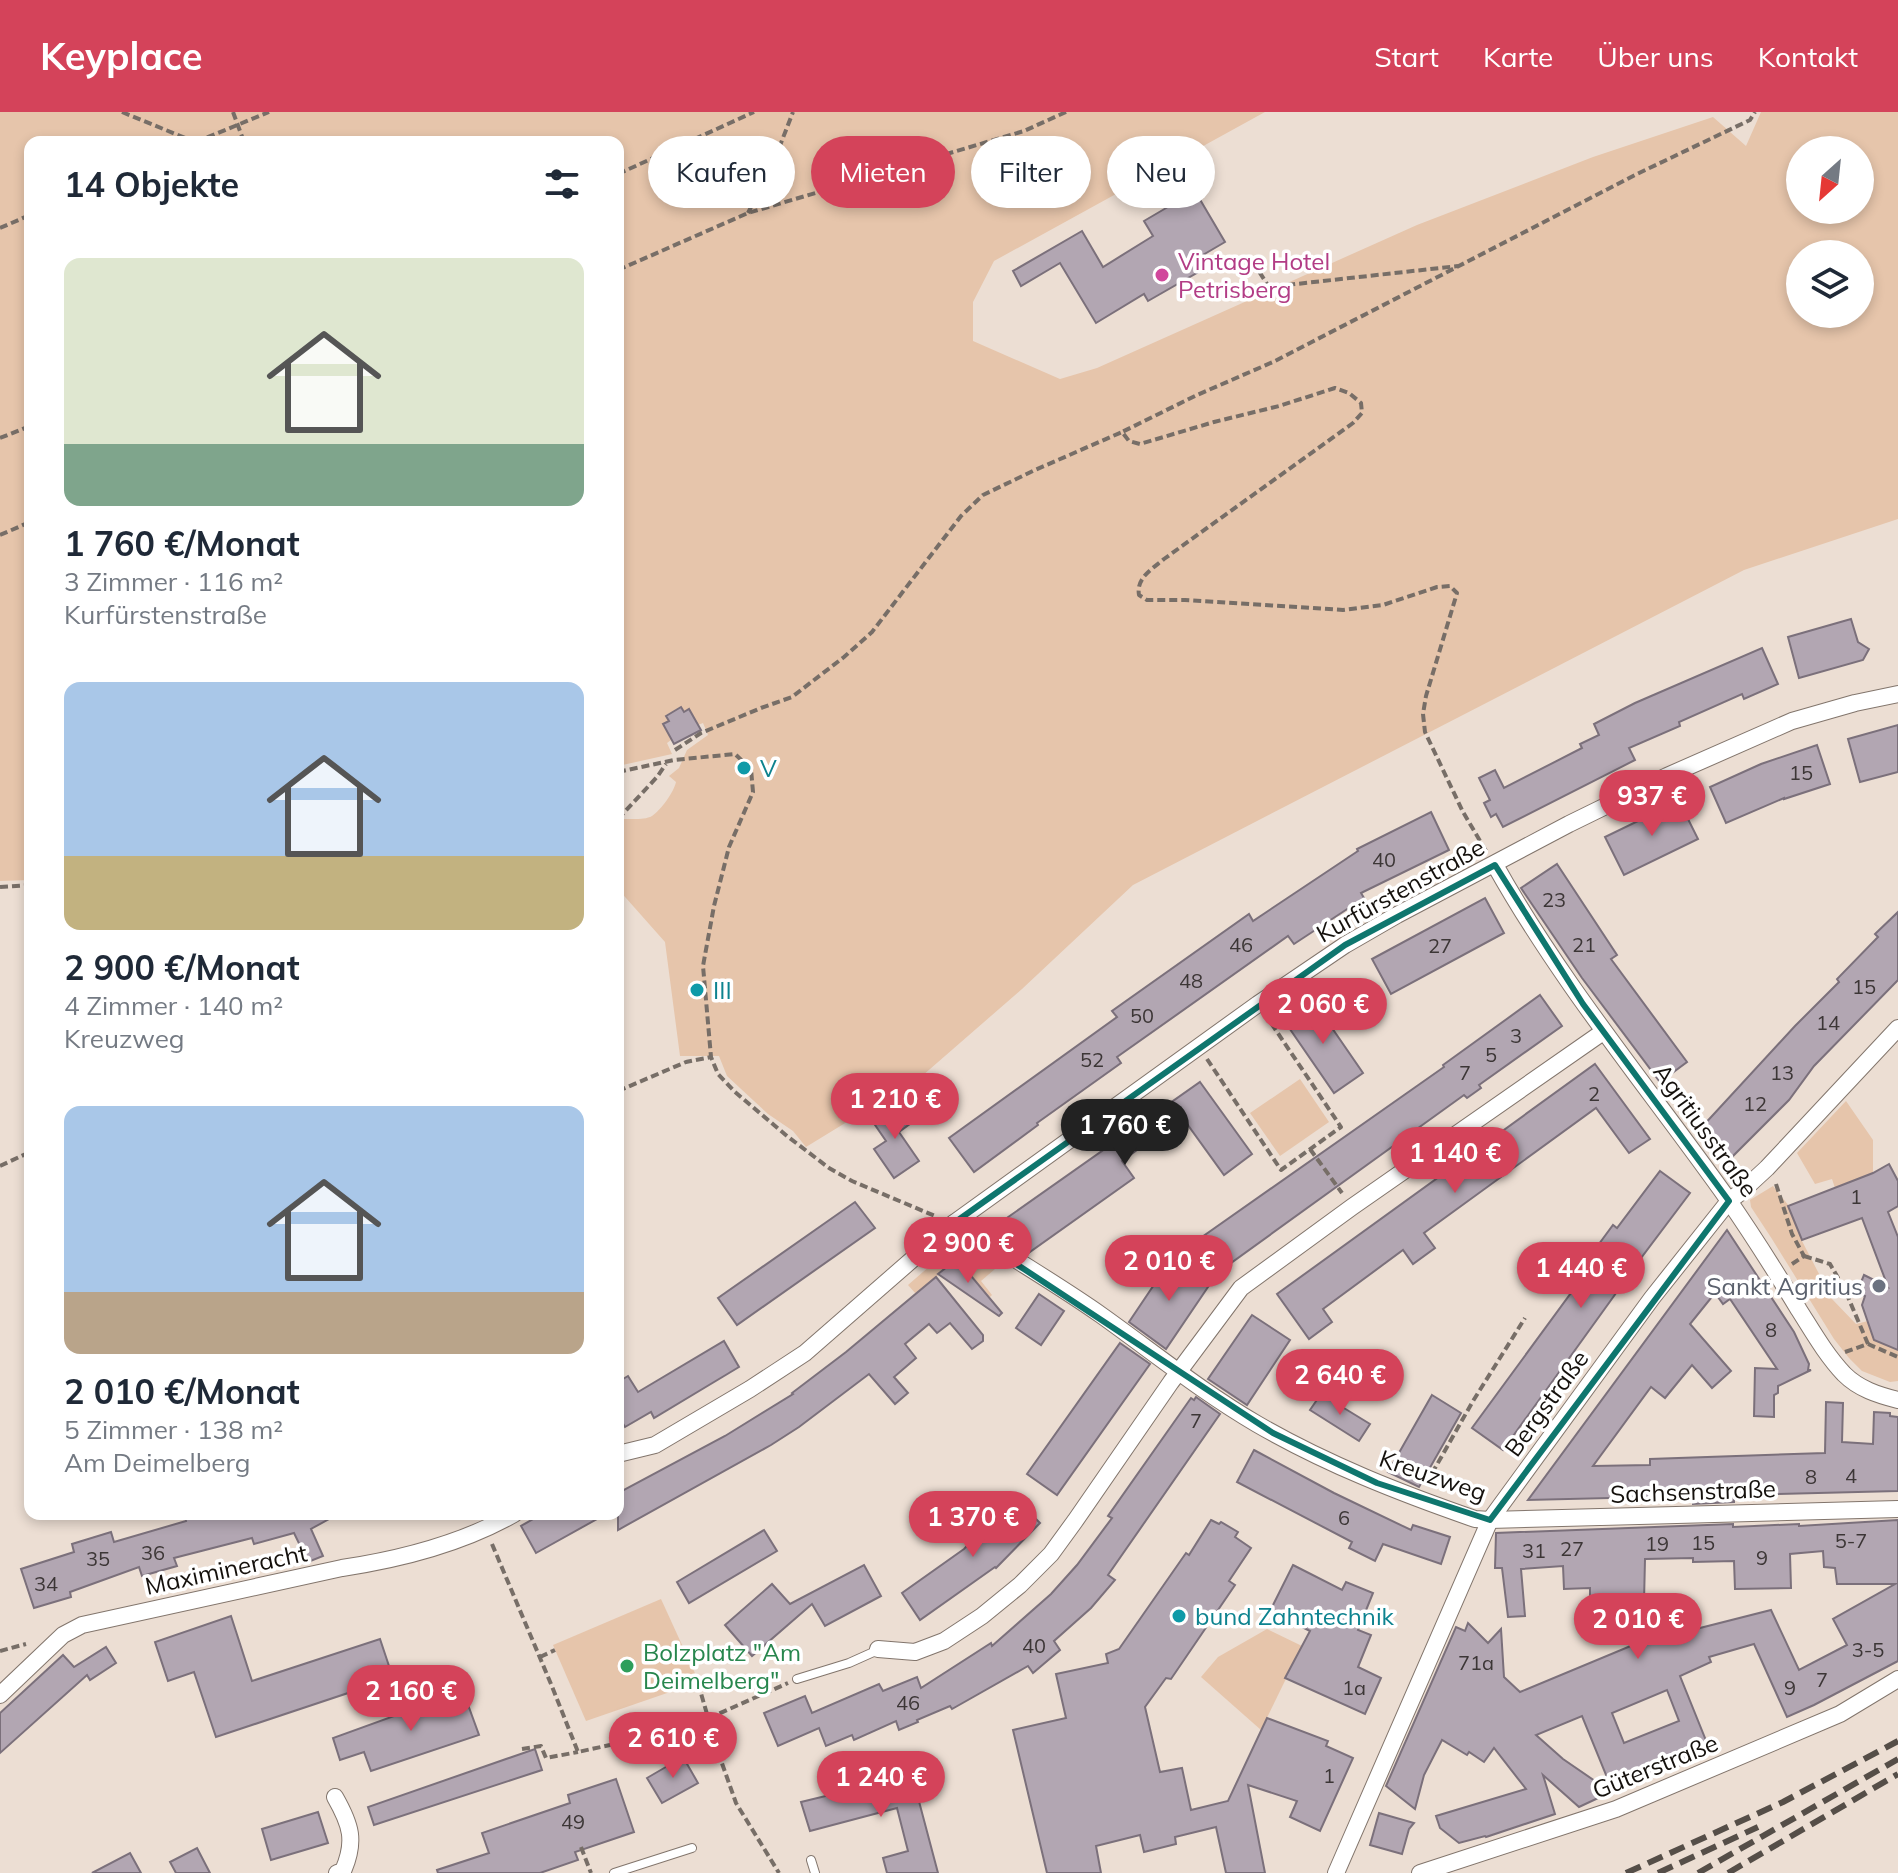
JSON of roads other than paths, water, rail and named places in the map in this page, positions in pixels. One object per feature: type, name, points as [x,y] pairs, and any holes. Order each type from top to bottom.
[{"type":"street","name":"Kurfürstenstraße","points":[[624,1453],[655,1445],[805,1353],[954,1223],[1345,945],[1491,859],[1667,776],[1792,721],[1898,694]]},
{"type":"street","name":"Agritiusstraße","points":[[1491,859],[1541,943],[1729,1201],[1832,1360],[1854,1383],[1870,1392],[1898,1400]]},
{"type":"street","name":"Bergstraße","points":[[1336,1873],[1490,1520],[1652,1298],[1729,1201],[1767,1168],[1898,1028]]},
{"type":"street","points":[[878,1649],[915,1652],[944,1641],[982,1616],[1020,1585],[1051,1554],[1241,1288],[1603,1032]]},
{"type":"street","name":"Kreuzweg","points":[[954,1223],[1094,1310],[1178,1373],[1273,1433],[1363,1477],[1475,1519],[1490,1520]]},
{"type":"street","name":"Sachsenstraße","points":[[1490,1520],[1898,1509]]},
{"type":"street","name":"Maximineracht","points":[[0,1695],[63,1635],[82,1625],[380,1562],[432,1549],[502,1520]]},
{"type":"street","name":"Güterstraße","points":[[1420,1873],[1616,1809],[1840,1714],[1898,1679]]},
{"type":"street","points":[[335,1797],[343,1812],[352,1844],[343,1871],[337,1873]]},
{"type":"lane","points":[[797,1679],[849,1663],[878,1649]]},
{"type":"lane","points":[[614,1873],[692,1848]]},
{"type":"lane","points":[[811,1860],[815,1873]]},
{"type":"railway","points":[[1626,1873],[1783,1802],[1898,1741]]},
{"type":"railway","points":[[1698,1873],[1898,1759]]},
{"type":"railway","points":[[1728,1873],[1898,1774]]},
{"type":"railway","points":[[1658,1873],[1758,1827]]},
{"type":"place","name":"Vintage Hotel Petrisberg","points":[[1162,275]]},
{"type":"place","name":"V","points":[[744,768]]},
{"type":"place","name":"III","points":[[697,990]]},
{"type":"place","name":"Sankt Agritius","points":[[1879,1286]]},
{"type":"place","name":"bund Zahntechnik","points":[[1179,1616]]},
{"type":"place","name":"Bolzplatz \"Am Deimelberg\"","points":[[627,1666]]}]
